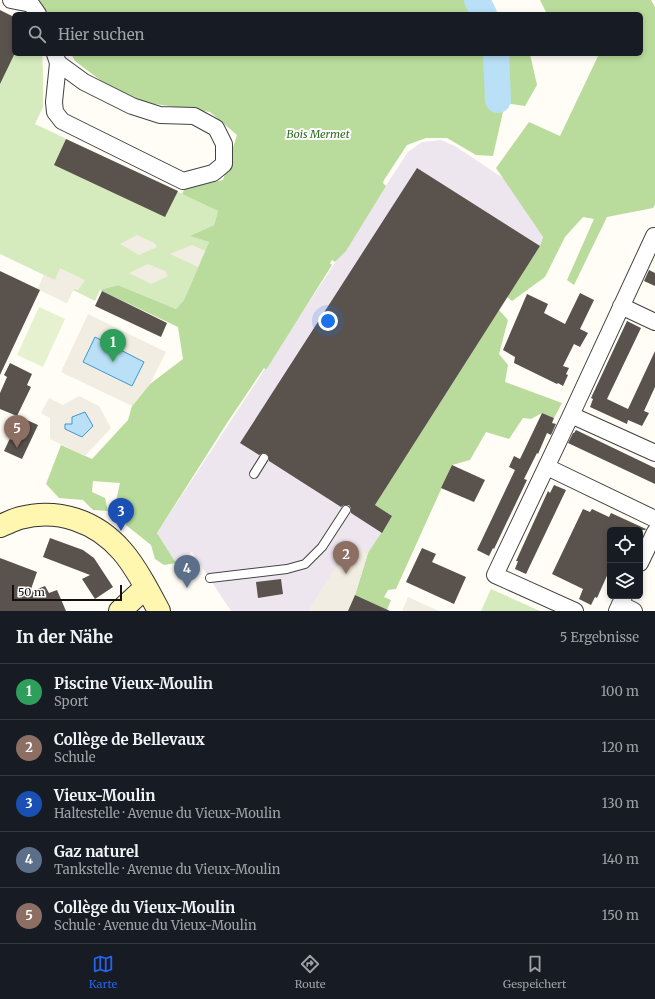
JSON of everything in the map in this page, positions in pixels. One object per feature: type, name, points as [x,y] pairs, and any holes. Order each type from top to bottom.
[{"type":"main road","points":[[0,526],[19,518],[50,514],[74,518],[94,527],[122,551],[146,587],[159,611]]},
{"type":"main road","points":[[120,611],[146,587]]},
{"type":"street","points":[[11,0],[31,4],[37,12]]},
{"type":"street","points":[[57,58],[84,82],[132,106],[160,115],[194,116],[216,128],[224,144],[224,164],[213,174],[183,181],[62,121],[55,112],[54,102],[57,58]]},
{"type":"street","points":[[576,611],[495,574],[547,467],[655,236]]},
{"type":"street","points":[[621,306],[655,322]]},
{"type":"street","points":[[571,415],[655,453]]},
{"type":"street","points":[[547,467],[655,519]]},
{"type":"street","points":[[643,558],[654,538]]},
{"type":"street","points":[[620,604],[634,611]]},
{"type":"lane","points":[[254,474],[264,458]]},
{"type":"lane","points":[[210,578],[287,569],[305,564],[322,547],[346,510]]},
{"type":"shaded area","points":[[441,140],[455,146],[506,180],[543,237],[540,246],[375,505],[392,516],[331,611],[231,611],[192,552],[176,563],[157,533],[408,152],[422,142]]},
{"type":"shaded area","points":[[137,235],[154,243],[157,247],[139,255],[120,244]]},
{"type":"shaded area","points":[[192,245],[205,251],[198,267],[170,254]]},
{"type":"shaded area","points":[[148,264],[165,271],[168,276],[151,284],[129,273]]},
{"type":"shaded area","points":[[60,268],[85,280],[78,290],[73,289],[67,303],[38,289],[44,275],[55,280]]},
{"type":"shaded area","points":[[88,314],[166,352],[150,384],[132,406],[61,372]]},
{"type":"shaded area","points":[[79,396],[99,406],[111,428],[85,456],[50,439],[50,418],[41,413],[49,398],[63,405]]},
{"type":"shaded area","points":[[350,544],[368,553],[355,595],[348,611],[308,611]]},
{"type":"shaded area","points":[[408,597],[439,611],[402,611]]},
{"type":"green space","points":[[34,0],[464,0],[481,12],[46,12],[43,6]]},
{"type":"green space","points":[[540,0],[651,0],[655,7],[655,205],[653,208],[607,217],[574,285],[567,280],[594,219],[583,217],[565,237],[545,277],[512,301],[507,297],[540,246],[543,237],[496,168],[529,122],[560,136],[598,56],[643,56],[643,12],[546,12]]},
{"type":"green space","points":[[0,10],[12,48],[12,56],[42,56],[43,107],[35,124],[218,211],[214,225],[191,236],[209,242],[184,300],[176,309],[118,285],[100,290],[95,301],[73,290],[67,303],[38,289],[44,275],[0,254]]},
{"type":"green space","name":"Bois Mermet","points":[[72,56],[530,56],[537,85],[525,106],[505,103],[493,156],[476,155],[447,138],[426,138],[407,145],[384,180],[383,183],[386,186],[346,251],[335,262],[332,260],[330,263],[332,265],[266,370],[264,368],[227,423],[157,533],[176,563],[164,565],[155,559],[151,545],[126,525],[116,501],[120,483],[93,481],[92,492],[105,498],[108,511],[93,510],[83,500],[59,498],[46,484],[61,445],[92,459],[128,420],[132,406],[150,384],[183,359],[178,327],[100,290],[118,285],[176,309],[184,300],[209,242],[190,236],[214,225],[218,211],[182,194],[185,188],[223,180],[237,135],[210,112],[148,103],[108,86],[75,61]]},
{"type":"green space","points":[[39,307],[65,319],[43,367],[17,355]]},
{"type":"green space","points":[[499,310],[508,320],[499,354],[508,365],[505,382],[562,403],[554,418],[542,413],[531,419],[523,418],[509,439],[486,432],[470,460],[452,465],[396,589],[388,590],[384,597],[391,600],[387,610],[355,595],[368,553],[392,516],[375,505]]},
{"type":"green space","points":[[491,589],[540,611],[481,611]]},
{"type":"water","points":[[95,337],[144,362],[132,386],[83,362]]},
{"type":"water","points":[[85,412],[93,426],[82,437],[65,429],[65,424],[72,424],[72,417]]},
{"type":"building","points":[[0,10],[12,16],[12,56],[14,56],[0,84]]},
{"type":"building","points":[[66,139],[178,191],[165,217],[54,165]]},
{"type":"building","points":[[417,168],[540,246],[375,505],[392,516],[382,533],[351,513],[351,508],[349,505],[344,505],[341,507],[269,461],[267,454],[264,453],[259,455],[240,443]]},
{"type":"building","points":[[649,270],[655,273],[655,286],[644,281]]},
{"type":"building","points":[[0,271],[40,290],[0,375]]},
{"type":"building","points":[[102,291],[167,323],[161,337],[95,306]]},
{"type":"building","points":[[580,293],[594,300],[580,329],[588,333],[580,347],[574,344],[563,366],[569,368],[566,374],[568,375],[563,386],[514,363],[515,357],[503,350],[527,294],[548,304],[544,313],[565,324]]},
{"type":"building","points":[[627,321],[641,328],[607,399],[628,409],[655,351],[655,387],[644,411],[649,413],[642,426],[628,420],[627,424],[590,407],[593,399],[591,398]]},
{"type":"building","points":[[10,363],[32,374],[27,385],[31,387],[17,416],[0,409],[0,393],[7,377],[4,375]]},
{"type":"building","points":[[542,413],[554,418],[552,423],[556,424],[551,435],[547,433],[538,454],[537,453],[524,479],[527,480],[494,549],[493,548],[489,556],[477,550],[515,470],[509,467],[514,456],[520,459]]},
{"type":"building","points":[[20,417],[38,425],[22,459],[4,451]]},
{"type":"building","points":[[576,430],[655,468],[655,484],[568,443]]},
{"type":"building","points":[[452,465],[485,480],[474,502],[441,488]]},
{"type":"building","points":[[554,485],[566,490],[526,574],[515,569],[518,561],[516,561],[548,491],[550,493]]},
{"type":"building","points":[[583,509],[590,512],[592,509],[609,517],[611,513],[642,527],[607,527],[607,576],[597,598],[595,597],[591,605],[579,599],[583,589],[552,574]]},
{"type":"building","points":[[50,538],[83,550],[94,558],[113,587],[95,599],[82,579],[90,575],[43,557]]},
{"type":"building","points":[[422,548],[436,554],[432,562],[466,577],[454,604],[406,582]]},
{"type":"building","points":[[0,558],[37,572],[30,592],[45,586],[49,593],[57,590],[66,611],[0,611]]},
{"type":"building","points":[[281,579],[283,594],[258,598],[256,582]]},
{"type":"building","points":[[355,595],[390,611],[348,611]]},
{"type":"waterway","points":[[477,0],[483,12]]},
{"type":"waterway","points":[[496,56],[498,100]]},
{"type":"place","name":"Piscine Vieux-Moulin","points":[[113,362]]},
{"type":"place","name":"Collège du Vieux-Moulin","points":[[17,448]]},
{"type":"place","name":"Vieux-Moulin","points":[[121,531]]},
{"type":"place","name":"Collège de Bellevaux","points":[[346,574]]},
{"type":"place","name":"Gaz naturel","points":[[187,588]]}]
